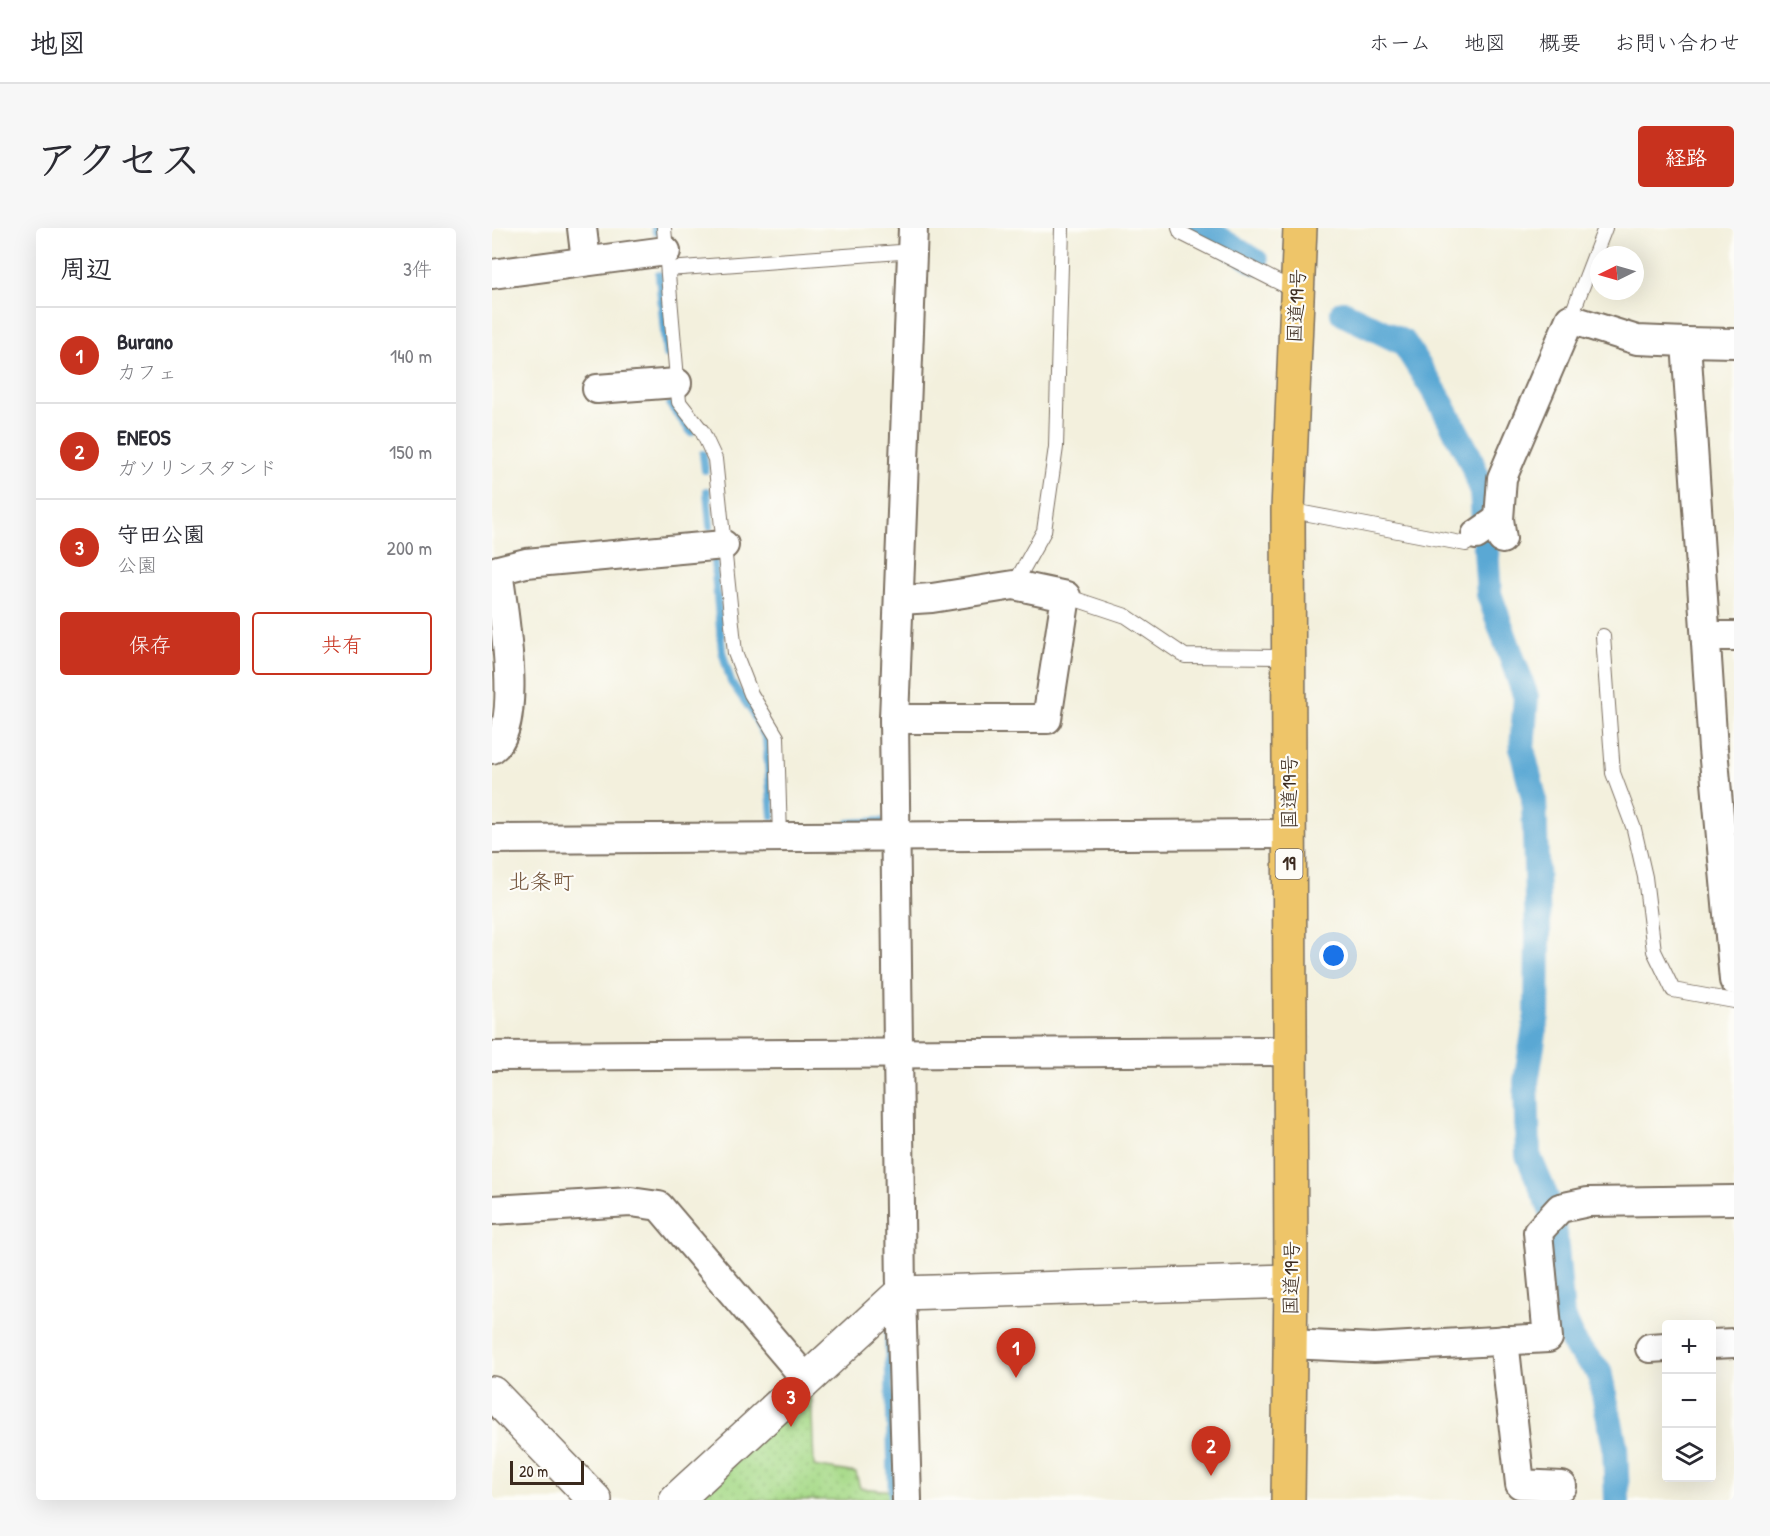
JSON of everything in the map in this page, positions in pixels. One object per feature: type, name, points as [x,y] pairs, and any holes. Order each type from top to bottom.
[{"type":"highway","name":"国道19号","points":[[1288,1500],[1291,1051],[1288,510],[1300,228]]},
{"type":"street","points":[[582,228],[586,261]]},
{"type":"street","points":[[907,1500],[901,1293],[894,719],[914,239]]},
{"type":"street","points":[[492,274],[666,250]]},
{"type":"street","points":[[1493,529],[1502,478],[1570,319],[1637,340],[1734,343]]},
{"type":"street","points":[[1686,342],[1706,636],[1723,748],[1734,980]]},
{"type":"street","points":[[597,389],[677,383]]},
{"type":"street","points":[[492,749],[505,728],[509,708],[510,680],[498,570],[526,563],[724,545]]},
{"type":"street","points":[[894,719],[1047,719],[1066,596],[1014,585],[932,598],[900,600]]},
{"type":"street","points":[[1706,636],[1734,636]]},
{"type":"street","points":[[492,839],[1288,834]]},
{"type":"street","points":[[492,1056],[626,1053],[898,1054],[1291,1051]]},
{"type":"street","points":[[1290,1344],[1374,1348],[1548,1338],[1538,1232],[1554,1213],[1588,1202],[1734,1200]]},
{"type":"street","points":[[492,1210],[631,1202],[659,1206],[807,1380]]},
{"type":"street","points":[[676,1500],[901,1293],[1291,1281]]},
{"type":"street","points":[[1504,1340],[1520,1484],[1562,1486]]},
{"type":"street","points":[[1716,1344],[1734,1343]]},
{"type":"street","points":[[492,1393],[595,1500]]},
{"type":"lane","points":[[1014,585],[1044,531],[1056,447],[1062,228]]},
{"type":"lane","points":[[1179,228],[1181,232],[1296,291]]},
{"type":"lane","points":[[1570,319],[1605,228]]},
{"type":"lane","points":[[780,837],[777,737],[752,694],[735,653],[715,459],[702,431],[679,402],[666,250],[914,239]]},
{"type":"lane","points":[[1288,510],[1466,544],[1493,529]]},
{"type":"lane","points":[[1066,596],[1126,616],[1185,656],[1288,657]]},
{"type":"lane","points":[[1603,636],[1612,773],[1634,829],[1645,877],[1654,951],[1673,990],[1734,1001]]},
{"type":"green space","points":[[811,1388],[814,1466],[856,1473],[860,1488],[894,1491],[894,1500],[691,1500]]},
{"type":"waterway","points":[[655,228],[656,232]]},
{"type":"waterway","points":[[1201,228],[1256,262]]},
{"type":"waterway","points":[[659,275],[666,354]]},
{"type":"waterway","points":[[1343,313],[1404,343],[1438,397],[1470,458],[1482,490],[1489,594],[1526,697],[1522,749],[1534,798],[1538,933],[1537,1015],[1526,1082],[1528,1155],[1553,1214],[1562,1317],[1575,1346],[1599,1371],[1615,1446],[1617,1500]]},
{"type":"waterway","points":[[670,405],[691,432]]},
{"type":"waterway","points":[[703,454],[705,470]]},
{"type":"waterway","points":[[707,491],[710,526]]},
{"type":"waterway","points":[[714,562],[722,651],[731,682],[751,710],[766,739],[772,816]]},
{"type":"waterway","points":[[849,823],[881,821]]},
{"type":"waterway","points":[[888,1331],[892,1500]]},
{"type":"place","name":"Burano","points":[[1016,1378]]},
{"type":"place","name":"守田公園","points":[[791,1427]]},
{"type":"place","name":"ENEOS","points":[[1211,1476]]},
{"type":"district","name":"北条町","points":[[541,881]]}]
